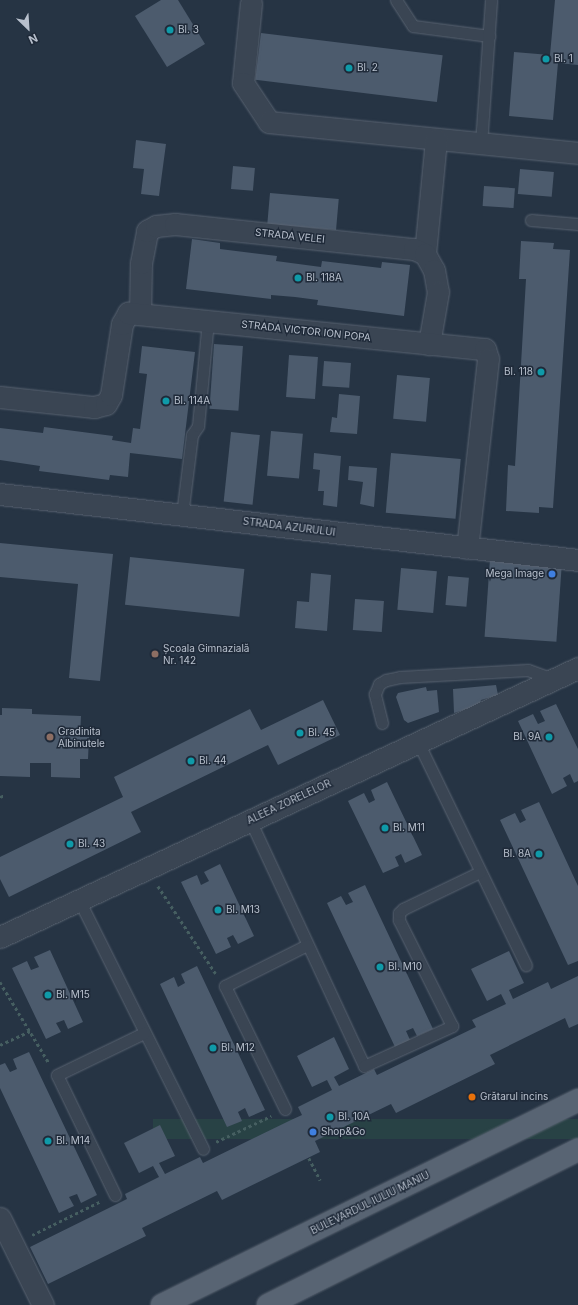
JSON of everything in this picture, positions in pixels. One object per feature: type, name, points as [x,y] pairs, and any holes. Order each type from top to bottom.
[{"type":"main road","name":"BULEVARDUL IULIU MANIU","points":[[162,1305],[578,1100]]},
{"type":"main road","points":[[268,1305],[578,1150]]},
{"type":"street","points":[[251,3],[243,83],[269,122],[436,140],[578,153]]},
{"type":"street","points":[[429,344],[438,292],[434,270],[425,254],[436,140]]},
{"type":"street","name":"STRADA VELEI","points":[[140,314],[141,263],[147,231],[156,226],[175,224],[399,247],[414,249],[425,254]]},
{"type":"street","name":"STRADA VICTOR ION POPA","points":[[0,397],[94,407],[106,404],[111,396],[122,324],[128,313],[485,349],[488,359],[467,548]]},
{"type":"street","name":"STRADA AZURULUI","points":[[0,494],[578,560]]},
{"type":"street","name":"ALEEA ZORELELOR","points":[[0,937],[553,678],[578,668]]},
{"type":"street","points":[[0,1218],[43,1305]]},
{"type":"lane","points":[[396,0],[413,26],[489,36]]},
{"type":"lane","points":[[481,144],[491,0]]},
{"type":"lane","points":[[531,220],[578,224]]},
{"type":"lane","points":[[182,515],[192,435],[198,426],[208,321]]},
{"type":"lane","points":[[382,724],[375,694],[379,684],[386,680],[400,677],[528,670],[553,678]]},
{"type":"lane","points":[[418,742],[526,965]]},
{"type":"lane","points":[[250,820],[364,1066],[452,1026],[399,920],[399,913],[403,909],[480,872]]},
{"type":"lane","points":[[79,900],[144,1033],[203,1148]]},
{"type":"lane","points":[[285,1109],[224,986],[308,945]]},
{"type":"lane","points":[[114,1195],[57,1075],[144,1033]]},
{"type":"path","points":[[0,798],[4,795]]},
{"type":"path","points":[[146,868],[224,986]]},
{"type":"path","points":[[0,982],[57,1075]]},
{"type":"path","points":[[0,1044],[30,1030]]},
{"type":"path","points":[[203,1148],[285,1109]]},
{"type":"path","points":[[309,1158],[320,1180]]},
{"type":"path","points":[[13,1244],[114,1195]]},
{"type":"green space","points":[[153,1119],[578,1119],[578,1139],[153,1139]]},
{"type":"building","name":"Bl. 3","points":[[161,0],[178,0],[205,44],[167,67],[135,16]]},
{"type":"building","name":"Bl. 1","points":[[555,0],[578,0],[578,65],[558,63],[553,120],[509,116],[514,52],[550,55]]},
{"type":"building","name":"Bl. 2","points":[[261,33],[443,55],[437,102],[255,80]]},
{"type":"building","points":[[136,140],[166,144],[159,196],[141,194],[144,169],[133,168]]},
{"type":"building","points":[[233,166],[255,168],[253,191],[231,189]]},
{"type":"building","points":[[520,169],[554,172],[552,197],[518,194]]},
{"type":"building","points":[[484,186],[515,188],[514,208],[483,206]]},
{"type":"building","points":[[270,193],[339,199],[336,230],[267,224]]},
{"type":"building","name":"Bl. 118A","points":[[192,239],[220,243],[220,249],[277,256],[276,261],[321,267],[322,261],[381,268],[382,262],[410,265],[404,316],[317,305],[318,300],[295,297],[271,295],[271,299],[186,289]]},
{"type":"building","name":"Bl. 118","points":[[521,241],[554,243],[553,249],[570,250],[553,508],[539,507],[539,513],[506,511],[508,465],[515,466],[526,279],[519,279]]},
{"type":"building","points":[[214,344],[243,346],[238,411],[209,409]]},
{"type":"building","name":"Bl. 114A","points":[[142,346],[195,352],[182,459],[130,453],[128,477],[110,475],[109,480],[39,471],[40,466],[0,460],[0,428],[43,433],[44,427],[113,436],[112,440],[131,443],[133,428],[140,429],[147,374],[139,373]]},
{"type":"building","points":[[289,355],[318,357],[315,399],[286,397]]},
{"type":"building","points":[[324,361],[351,363],[349,388],[322,386]]},
{"type":"building","points":[[397,375],[430,378],[426,422],[393,419]]},
{"type":"building","points":[[339,394],[360,396],[357,434],[330,432],[332,417],[337,418]]},
{"type":"building","points":[[271,431],[303,434],[299,479],[267,476]]},
{"type":"building","points":[[231,432],[260,435],[253,505],[224,502]]},
{"type":"building","points":[[314,453],[341,456],[337,507],[323,505],[324,491],[318,491],[320,470],[313,469]]},
{"type":"building","points":[[391,453],[461,459],[456,519],[386,513]]},
{"type":"building","points":[[349,466],[377,468],[374,507],[360,504],[363,482],[348,480]]},
{"type":"building","points":[[0,543],[113,554],[100,681],[69,678],[78,584],[0,577]]},
{"type":"building","points":[[130,557],[244,569],[239,617],[125,605]]},
{"type":"building","points":[[490,559],[562,564],[556,642],[485,637]]},
{"type":"building","points":[[401,568],[437,571],[433,613],[397,610]]},
{"type":"building","points":[[311,573],[331,575],[327,631],[295,628],[297,601],[309,602]]},
{"type":"building","points":[[448,576],[469,578],[466,607],[445,605]]},
{"type":"building","points":[[355,599],[384,601],[382,632],[353,630]]},
{"type":"building","points":[[496,685],[498,695],[481,700],[479,705],[454,713],[453,689]]},
{"type":"building","points":[[426,687],[427,691],[437,690],[439,712],[408,723],[404,720],[396,697],[398,693]]},
{"type":"building","points":[[323,700],[340,735],[278,765],[268,745],[131,812],[141,832],[9,897],[0,879],[0,857],[123,797],[114,777],[250,709],[261,730]]},
{"type":"building","name":"Bl. 9A","points":[[556,704],[578,749],[578,781],[574,783],[570,774],[563,778],[567,786],[552,794],[518,721],[533,714],[538,724],[545,721],[540,711]]},
{"type":"building","points":[[2,708],[32,709],[32,714],[81,716],[80,737],[89,737],[88,759],[80,759],[80,778],[51,777],[51,763],[30,763],[30,777],[0,776],[0,715],[2,715]]},
{"type":"building","name":"Bl. M11","points":[[387,782],[422,855],[405,863],[401,854],[395,857],[399,866],[383,873],[348,801],[364,793],[369,803],[375,800],[371,790]]},
{"type":"building","name":"Bl. 8A","points":[[539,802],[578,886],[578,961],[568,965],[500,820],[515,813],[520,823],[526,820],[521,810]]},
{"type":"building","name":"Bl. M13","points":[[220,864],[254,936],[238,944],[233,935],[227,938],[231,947],[216,954],[181,882],[197,875],[201,885],[209,881],[204,872]]},
{"type":"building","name":"Bl. M10","points":[[365,885],[433,1029],[417,1036],[413,1028],[406,1031],[410,1040],[395,1047],[327,903],[341,896],[346,905],[353,902],[348,893]]},
{"type":"building","name":"Bl. M15","points":[[50,950],[83,1022],[68,1029],[64,1020],[56,1023],[61,1032],[46,1039],[12,968],[27,961],[31,970],[39,967],[34,957]]},
{"type":"building","name":"Bl. 10A","points":[[509,951],[524,983],[509,990],[513,999],[548,982],[551,989],[578,976],[578,1024],[569,1028],[565,1018],[490,1055],[495,1064],[396,1113],[391,1104],[315,1141],[320,1152],[222,1200],[217,1191],[142,1228],[146,1236],[48,1284],[30,1247],[127,1199],[125,1194],[159,1177],[153,1166],[139,1173],[124,1143],[160,1125],[175,1156],[159,1163],[165,1174],[200,1157],[203,1163],[302,1115],[298,1107],[332,1090],[327,1080],[312,1087],[297,1056],[334,1037],[349,1069],[334,1077],[339,1086],[374,1069],[377,1075],[476,1027],[472,1020],[506,1004],[501,994],[487,1001],[471,969]]},
{"type":"building","name":"Bl. M12","points":[[197,966],[265,1110],[249,1117],[245,1108],[238,1112],[242,1121],[227,1127],[160,984],[174,977],[178,987],[185,983],[181,974]]},
{"type":"building","name":"Bl. M14","points":[[29,1052],[97,1195],[81,1203],[77,1194],[69,1197],[74,1206],[59,1213],[0,1088],[0,1065],[5,1063],[10,1072],[17,1069],[13,1059]]},
{"type":"place","name":"Bl. 3","points":[[170,30]]},
{"type":"place","name":"Bl. 1","points":[[546,59]]},
{"type":"place","name":"Bl. 2","points":[[349,68]]},
{"type":"place","name":"Bl. 118A","points":[[298,278]]},
{"type":"place","name":"Bl. 118","points":[[541,372]]},
{"type":"place","name":"Bl. 114A","points":[[166,401]]},
{"type":"place","name":"Mega Image","points":[[552,574]]},
{"type":"place","name":"Școala Gimnazială Nr. 142","points":[[155,654]]},
{"type":"place","name":"Bl. 45","points":[[300,733]]},
{"type":"place","name":"Gradinita Albinutele","points":[[50,737]]},
{"type":"place","name":"Bl. 9A","points":[[549,737]]},
{"type":"place","name":"Bl. 44","points":[[191,761]]},
{"type":"place","name":"Bl. M11","points":[[385,828]]},
{"type":"place","name":"Bl. 43","points":[[70,844]]},
{"type":"place","name":"Bl. 8A","points":[[539,854]]},
{"type":"place","name":"Bl. M13","points":[[218,910]]},
{"type":"place","name":"Bl. M10","points":[[380,967]]},
{"type":"place","name":"Bl. M15","points":[[48,995]]},
{"type":"place","name":"Bl. M12","points":[[213,1048]]},
{"type":"place","name":"Grătarul incins","points":[[472,1097]]},
{"type":"place","name":"Bl. 10A","points":[[330,1117]]},
{"type":"place","name":"Shop&Go","points":[[313,1132]]},
{"type":"place","name":"Bl. M14","points":[[48,1141]]}]
